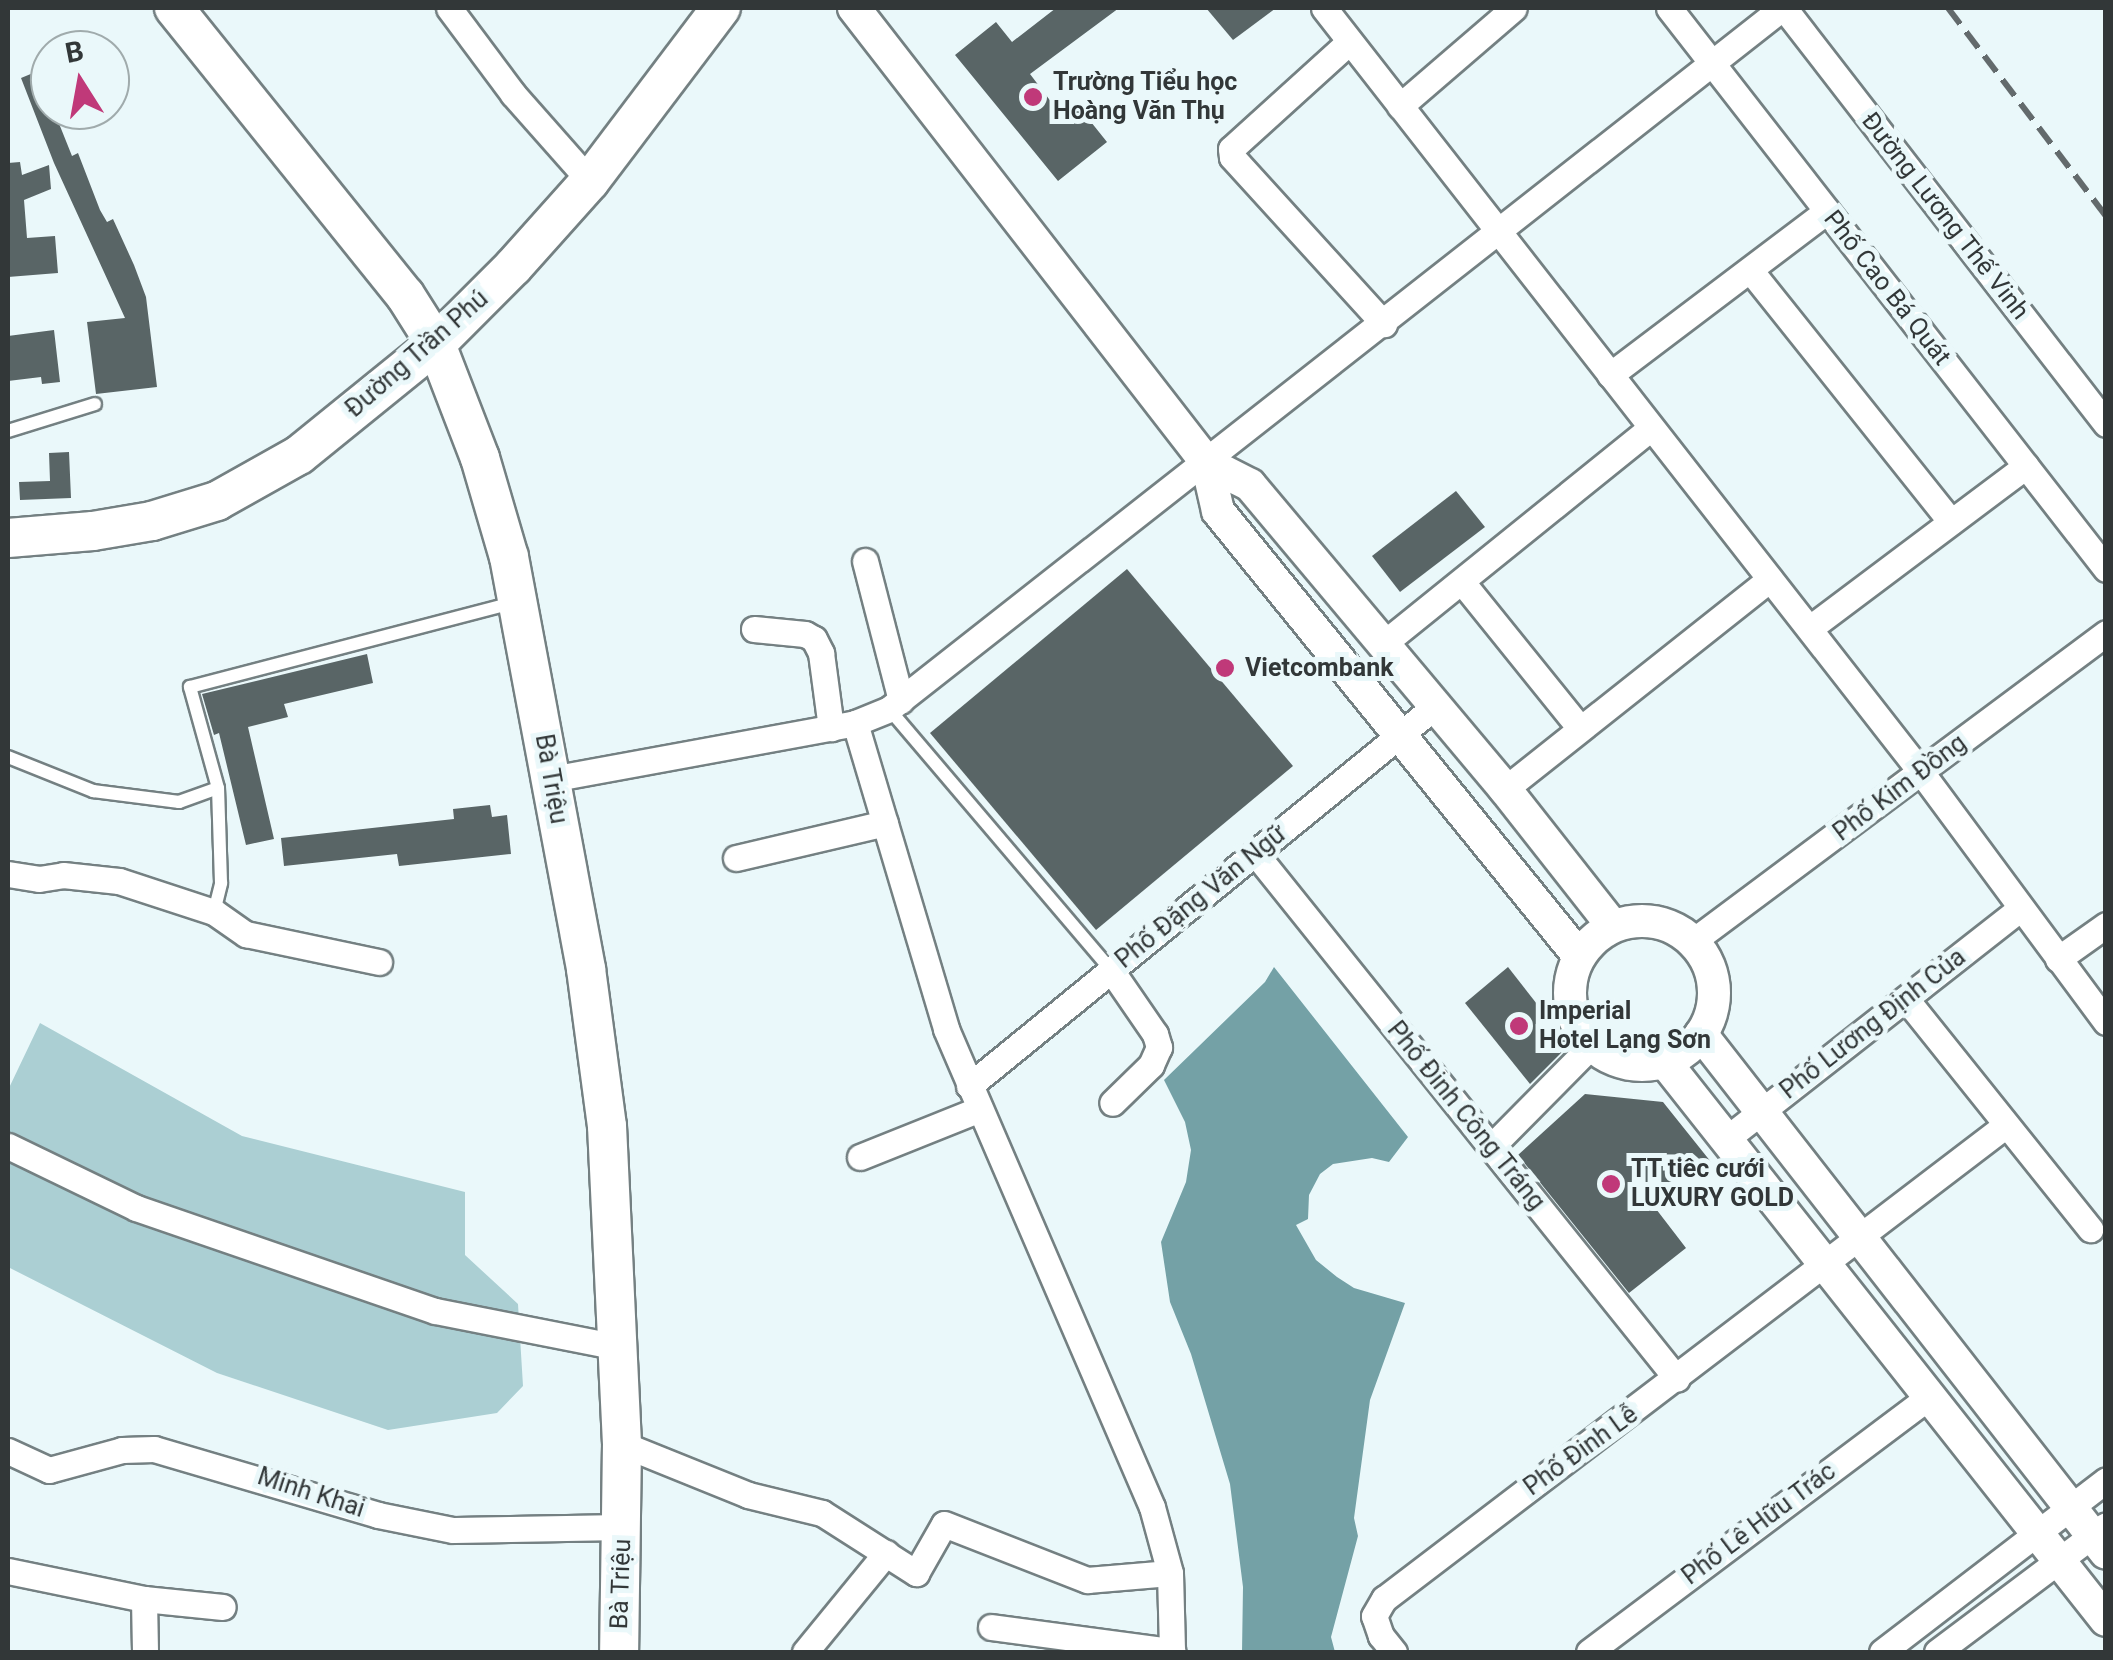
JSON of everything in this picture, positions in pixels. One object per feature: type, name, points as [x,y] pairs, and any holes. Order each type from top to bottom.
[{"type":"main road","name":"Bà Triệu","points":[[174,8],[405,295],[436,344],[480,458],[520,601],[586,970],[607,1126],[622,1444],[620,1652]]},
{"type":"main road","name":"Đường Trần Phú","points":[[8,538],[108,529],[217,501],[299,455],[436,344],[590,181],[721,8]]},
{"type":"street","points":[[450,8],[513,94],[590,181]]},
{"type":"street","points":[[854,8],[1207,463],[1218,511],[1579,956]]},
{"type":"street","points":[[1324,8],[1810,628],[2106,1022]]},
{"type":"street","points":[[1400,106],[1514,8]]},
{"type":"street","name":"Phố Cao Bá Quát","points":[[1669,8],[2106,569]]},
{"type":"street","points":[[551,779],[843,725],[895,704],[1783,8]]},
{"type":"street","name":"Đường Lương Thế Vinh","points":[[1783,8],[2106,424]]},
{"type":"street","points":[[1349,42],[1230,149],[1232,157],[1384,324]]},
{"type":"street","points":[[1610,375],[1827,211]]},
{"type":"street","points":[[1750,270],[1951,522]]},
{"type":"street","points":[[1383,644],[1652,428]]},
{"type":"street","points":[[1207,463],[1250,485],[1505,789],[1612,926]]},
{"type":"street","points":[[1810,628],[2026,466]]},
{"type":"street","points":[[865,561],[895,704]]},
{"type":"street","points":[[1290,602],[1324,575]]},
{"type":"street","points":[[1505,789],[1770,580]]},
{"type":"street","points":[[1462,582],[1579,727]]},
{"type":"street","points":[[754,628],[805,634],[814,639],[821,653],[843,725],[885,823],[946,1029],[1152,1507],[1170,1573],[1172,1652],[990,1628]]},
{"type":"street","name":"Phố Kim Đồng","points":[[1693,942],[2106,633]]},
{"type":"street","name":"Phố Đặng Văn Ngữ","points":[[860,1156],[974,1097],[1111,970],[1434,707]]},
{"type":"street","points":[[736,858],[885,823]]},
{"type":"street","name":"Phố Đinh Công Tráng","points":[[1255,853],[1677,1379]]},
{"type":"street","points":[[8,874],[38,880],[63,875],[119,881],[214,912],[246,934],[379,962]]},
{"type":"street","name":"Phố Lương Định Của","points":[[1725,1140],[2021,908]]},
{"type":"street","points":[[1655,922],[1693,942],[1712,976],[1714,996],[1701,1034],[1686,1050],[1665,1062],[1626,1064],[1591,1046],[1577,1026],[1570,1003],[1570,979],[1579,956],[1612,926],[1655,922]]},
{"type":"street","points":[[2058,959],[2106,925]]},
{"type":"street","points":[[1111,970],[1159,1047],[1150,1066],[1112,1103]]},
{"type":"street","points":[[1906,999],[2090,1229]]},
{"type":"street","points":[[1701,1034],[2070,1509],[2101,1538],[2060,1560],[1937,1652]]},
{"type":"street","points":[[1490,1146],[1591,1046]]},
{"type":"street","points":[[1665,1062],[2106,1620]]},
{"type":"street","name":"Phố Đinh Lễ","points":[[1394,1652],[1381,1636],[1374,1616],[1384,1599],[2006,1124]]},
{"type":"street","points":[[8,1146],[136,1208],[435,1311],[619,1347]]},
{"type":"street","points":[[1930,1396],[1964,1368]]},
{"type":"street","name":"Phố Lê Hữu Trác","points":[[1589,1652],[1930,1396]]},
{"type":"street","points":[[622,1444],[748,1495],[822,1514],[916,1572],[944,1524],[1087,1580],[1170,1573]]},
{"type":"street","name":"Minh Khai","points":[[8,1452],[49,1470],[122,1450],[154,1449],[378,1515],[453,1530],[623,1527]]},
{"type":"street","points":[[1882,1652],[2106,1480]]},
{"type":"street","points":[[804,1652],[886,1554]]},
{"type":"street","points":[[8,1571],[144,1599],[223,1607]]},
{"type":"street","points":[[144,1599],[145,1652]]},
{"type":"lane","points":[[8,430],[95,404]]},
{"type":"lane","points":[[214,912],[221,884],[218,788],[190,687],[520,601]]},
{"type":"lane","points":[[895,704],[1111,970]]},
{"type":"lane","points":[[8,758],[93,791],[179,802],[218,788]]},
{"type":"shaded area","points":[[1274,967],[1408,1137],[1389,1162],[1372,1158],[1333,1164],[1320,1174],[1309,1195],[1308,1219],[1296,1225],[1316,1260],[1337,1277],[1354,1288],[1405,1303],[1370,1400],[1354,1518],[1358,1536],[1331,1637],[1335,1652],[1242,1652],[1243,1587],[1230,1484],[1191,1354],[1170,1302],[1161,1242],[1186,1182],[1191,1150],[1185,1122],[1164,1080],[1265,982]]},
{"type":"shaded area","points":[[40,1023],[242,1136],[465,1192],[465,1255],[518,1304],[523,1386],[497,1413],[388,1430],[217,1373],[8,1267],[8,1090]]},
{"type":"building","name":"Trường Tiểu học Hoàng Văn Thụ","points":[[1056,8],[1119,8],[1030,74],[1052,103],[1067,92],[1107,142],[1058,181],[955,55],[996,22],[1012,42]]},
{"type":"building","name":"Trường Tiểu học Hoàng Văn Thụ","points":[[1206,8],[1276,8],[1233,40]]},
{"type":"building","points":[[30,74],[30,101],[21,78]]},
{"type":"building","points":[[41,130],[62,130],[72,156],[78,153],[100,210],[107,222],[113,219],[134,265],[146,297],[157,387],[96,394],[87,322],[125,318]]},
{"type":"building","points":[[20,162],[22,175],[49,165],[51,189],[24,200],[27,238],[55,236],[58,273],[8,277],[8,163]]},
{"type":"building","points":[[54,330],[60,382],[42,384],[41,377],[8,381],[8,336]]},
{"type":"building","points":[[69,452],[71,498],[20,500],[19,482],[50,481],[49,453]]},
{"type":"building","points":[[1456,491],[1485,527],[1400,592],[1372,556]]},
{"type":"building","points":[[1127,569],[1293,766],[1096,930],[930,733]]},
{"type":"building","points":[[367,654],[373,683],[284,704],[288,717],[248,727],[274,839],[246,845],[219,733],[214,735],[202,694]]},
{"type":"building","points":[[490,805],[492,817],[507,815],[511,854],[399,866],[397,854],[284,866],[281,838],[454,819],[453,809]]},
{"type":"building","name":"Imperial Hotel Lạng Sơn","points":[[1508,967],[1569,1045],[1530,1084],[1465,1003]]},
{"type":"building","name":"TT tiêc cưới LUXURY GOLD","points":[[1585,1094],[1663,1102],[1711,1162],[1653,1205],[1686,1248],[1629,1293],[1518,1155]]},
{"type":"railway","points":[[1948,8],[2106,216]]},
{"type":"place","name":"Trường Tiểu học Hoàng Văn Thụ","points":[[1033,97]]},
{"type":"place","name":"Vietcombank","points":[[1225,668]]},
{"type":"place","name":"Imperial Hotel Lạng Sơn","points":[[1519,1026]]},
{"type":"place","name":"TT tiêc cưới LUXURY GOLD","points":[[1611,1184]]}]
